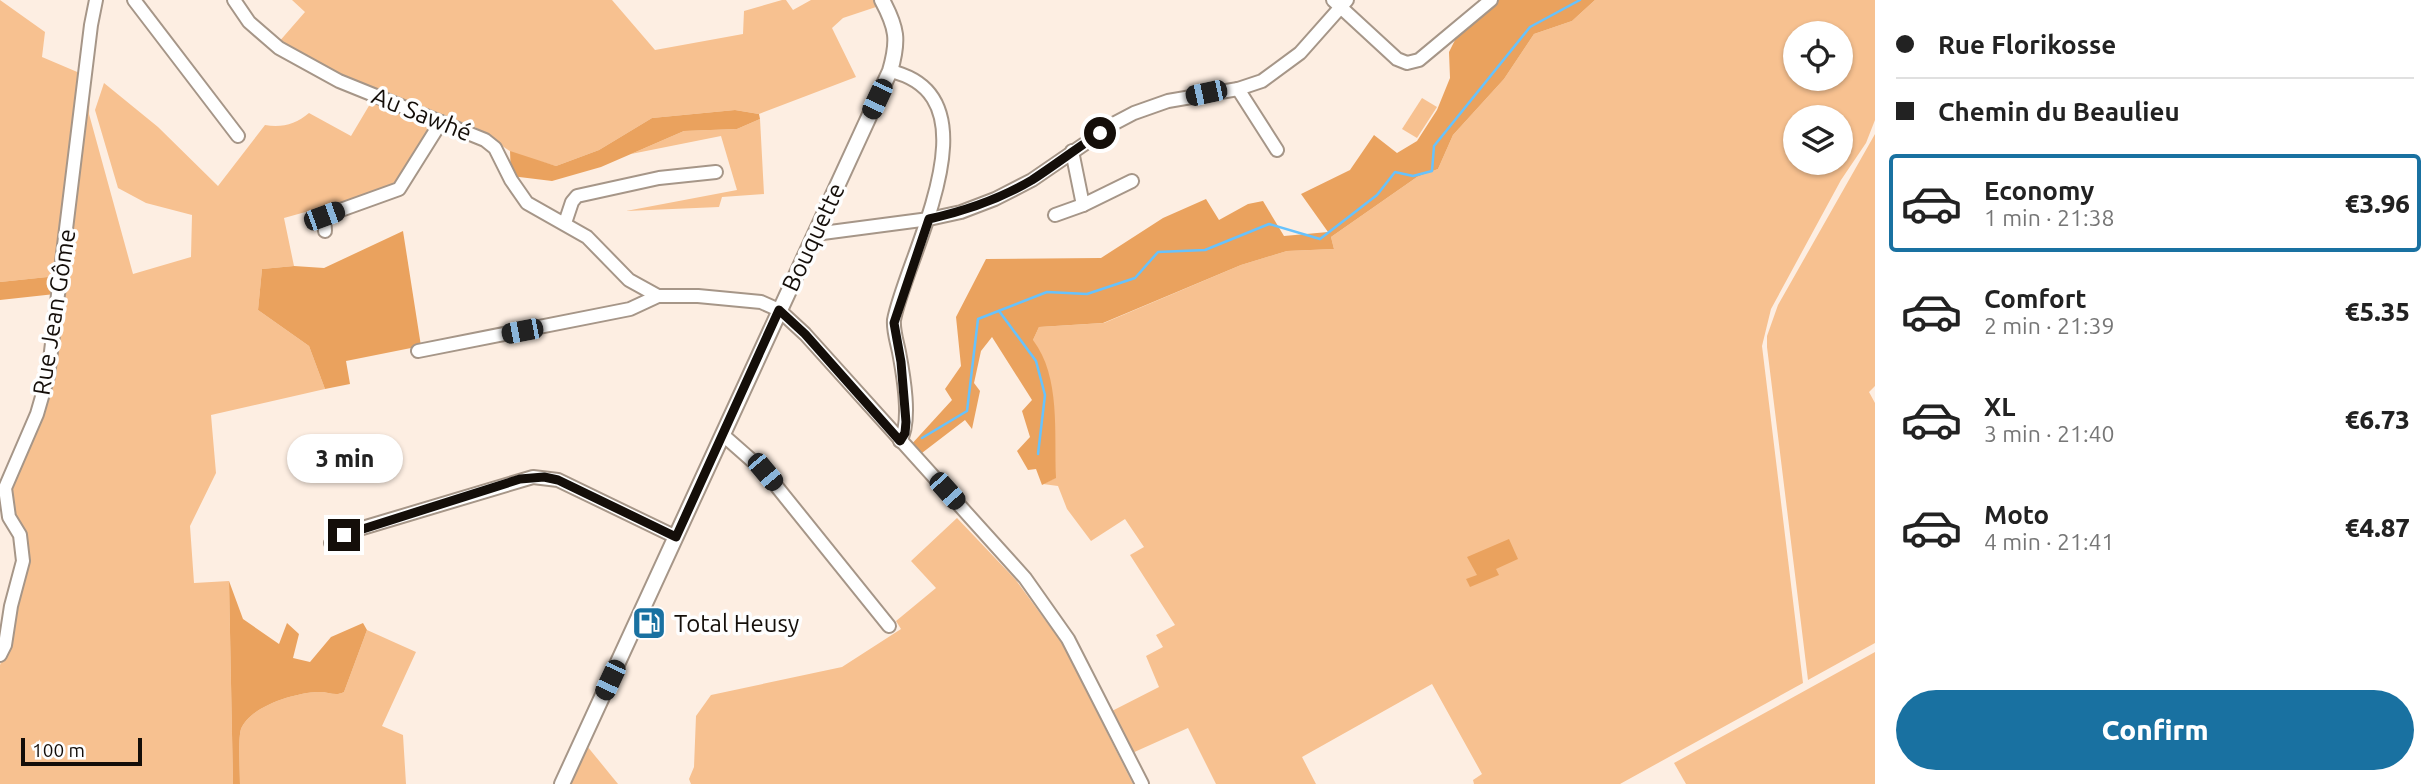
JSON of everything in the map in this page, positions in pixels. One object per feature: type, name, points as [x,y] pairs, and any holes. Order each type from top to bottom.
[{"type":"main road","name":"Bouquette","points":[[562,784],[890,71],[896,47],[896,32],[882,0]]},
{"type":"street","name":"Rue Jean Gôme","points":[[0,655],[5,645],[11,606],[23,561],[20,535],[9,517],[5,488],[37,414],[48,376],[96,0]]},
{"type":"street","points":[[134,0],[238,136]]},
{"type":"street","name":"Au Sawhé","points":[[234,0],[249,22],[279,48],[339,81],[485,140],[495,148],[511,180],[527,203],[587,237],[629,280],[658,296]]},
{"type":"street","points":[[815,233],[929,219],[961,212],[995,199],[1031,180],[1134,113],[1168,101],[1238,89],[1262,81],[1300,53],[1340,3],[1397,60],[1407,63],[1419,60],[1491,0]]},
{"type":"street","points":[[890,71],[898,73],[930,93],[944,139],[929,219],[894,323],[906,422],[905,433],[900,441]]},
{"type":"street","points":[[1238,89],[1277,150]]},
{"type":"street","points":[[325,231],[324,216],[399,189],[441,122]]},
{"type":"street","points":[[1072,151],[1083,205]]},
{"type":"street","points":[[565,223],[572,202],[577,196],[659,178],[716,173]]},
{"type":"street","points":[[1055,215],[1083,205],[1132,181]]},
{"type":"street","points":[[418,351],[630,309],[658,296],[698,296],[761,302],[779,310],[805,334],[1025,578],[1068,639],[1142,784]]},
{"type":"street","points":[[723,435],[765,472],[889,626]]},
{"type":"street","points":[[331,543],[359,529],[533,477],[558,480],[676,537]]},
{"type":"shaded area","points":[[0,0],[45,32],[42,57],[82,74],[57,276],[0,282]]},
{"type":"shaded area","points":[[292,0],[612,0],[655,50],[743,34],[744,11],[782,0],[786,0],[793,10],[811,0],[876,0],[879,6],[843,18],[832,28],[856,77],[759,114],[735,110],[652,118],[599,150],[556,166],[514,154],[472,125],[431,114],[342,81],[278,43],[305,12]]},
{"type":"shaded area","points":[[1495,0],[1595,0],[1572,21],[1534,34],[1504,79],[1453,135],[1438,169],[1417,177],[1331,237],[1334,249],[1287,251],[1241,265],[1103,323],[1039,327],[1033,340],[1042,355],[1052,388],[1056,478],[1042,485],[1036,469],[1028,470],[1017,451],[1030,437],[1022,411],[1032,400],[992,337],[981,351],[974,383],[980,391],[972,429],[965,420],[918,456],[909,447],[952,400],[945,389],[961,366],[956,317],[986,259],[1101,258],[1163,218],[1206,199],[1219,220],[1248,204],[1263,201],[1284,236],[1328,232],[1301,194],[1350,170],[1374,135],[1397,153],[1417,141],[1437,110],[1450,78],[1449,52],[1456,38]]},
{"type":"shaded area","points":[[1595,0],[1875,0],[1875,120],[1866,143],[1853,162],[1853,105],[1783,105],[1783,175],[1844,175],[1771,309],[1762,346],[1803,683],[1620,784],[1474,784],[1473,780],[1482,774],[1432,684],[1302,757],[1316,784],[1216,784],[1188,728],[1130,754],[1110,712],[1159,687],[1146,656],[1163,647],[1156,635],[1175,625],[1130,555],[1144,547],[1125,519],[1091,541],[1067,509],[1058,486],[1043,484],[1055,478],[1033,340],[1039,327],[1104,323],[1241,265],[1287,251],[1334,249],[1331,237],[1417,177],[1438,169],[1453,135],[1504,79],[1534,34],[1572,21]]},
{"type":"shaded area","points":[[104,83],[158,127],[218,186],[265,125],[288,124],[309,113],[351,136],[373,99],[427,121],[430,131],[395,187],[284,218],[294,266],[262,269],[258,310],[309,346],[325,389],[211,415],[216,473],[190,526],[194,583],[229,581],[233,784],[0,784],[0,665],[11,634],[26,560],[12,513],[9,492],[49,394],[86,90],[90,91],[89,114],[133,274],[191,257],[192,215],[146,203],[118,188],[95,110]]},
{"type":"shaded area","points":[[1422,98],[1437,107],[1417,138],[1402,129]]},
{"type":"shaded area","points":[[735,110],[759,114],[760,119],[737,129],[684,131],[601,167],[552,181],[511,176],[510,151],[556,166],[599,150],[652,118]]},
{"type":"shaded area","points":[[760,119],[764,194],[722,197],[719,207],[626,211],[737,190],[721,136],[631,154],[684,131],[737,129]]},
{"type":"shaded area","points":[[1875,134],[1875,386],[1869,392],[1875,403],[1875,643],[1808,680],[1767,336],[1778,305]]},
{"type":"shaded area","points":[[403,231],[421,346],[346,361],[350,384],[325,389],[309,346],[258,310],[262,269],[294,266],[324,268]]},
{"type":"shaded area","points":[[57,276],[55,294],[0,300],[0,282]]},
{"type":"shaded area","points":[[957,518],[1015,579],[1062,643],[1133,784],[691,784],[689,779],[694,767],[696,716],[711,695],[842,667],[901,629],[896,621],[936,588],[911,561]]},
{"type":"shaded area","points":[[1509,539],[1518,559],[1496,569],[1499,575],[1470,587],[1466,579],[1477,575],[1467,557]]},
{"type":"shaded area","points":[[229,581],[243,619],[279,644],[287,623],[299,634],[293,658],[310,662],[331,637],[363,623],[367,630],[344,692],[308,693],[286,698],[263,707],[246,721],[240,733],[240,784],[233,784]]},
{"type":"shaded area","points":[[367,630],[416,652],[382,726],[403,735],[406,784],[240,784],[240,733],[246,721],[263,707],[286,698],[308,693],[344,692]]},
{"type":"shaded area","points":[[1875,652],[1875,784],[1686,784],[1674,763]]},
{"type":"shaded area","points":[[587,746],[618,784],[569,784]]},
{"type":"waterway","points":[[922,438],[967,411],[978,319],[1047,292],[1087,294],[1135,278],[1158,252],[1205,250],[1269,224],[1320,239],[1377,195],[1395,172],[1413,176],[1432,171],[1434,146],[1530,27],[1580,0]]},
{"type":"waterway","points":[[999,311],[1036,361],[1045,395],[1038,454]]},
{"type":"place","name":"Total Heusy","points":[[649,623]]},
{"type":"route","points":[[344,535],[520,479],[544,477],[558,480],[676,537],[779,310],[805,334],[900,441],[905,433],[906,422],[901,362],[894,323],[929,219],[961,212],[995,199],[1031,180],[1100,133]]}]
